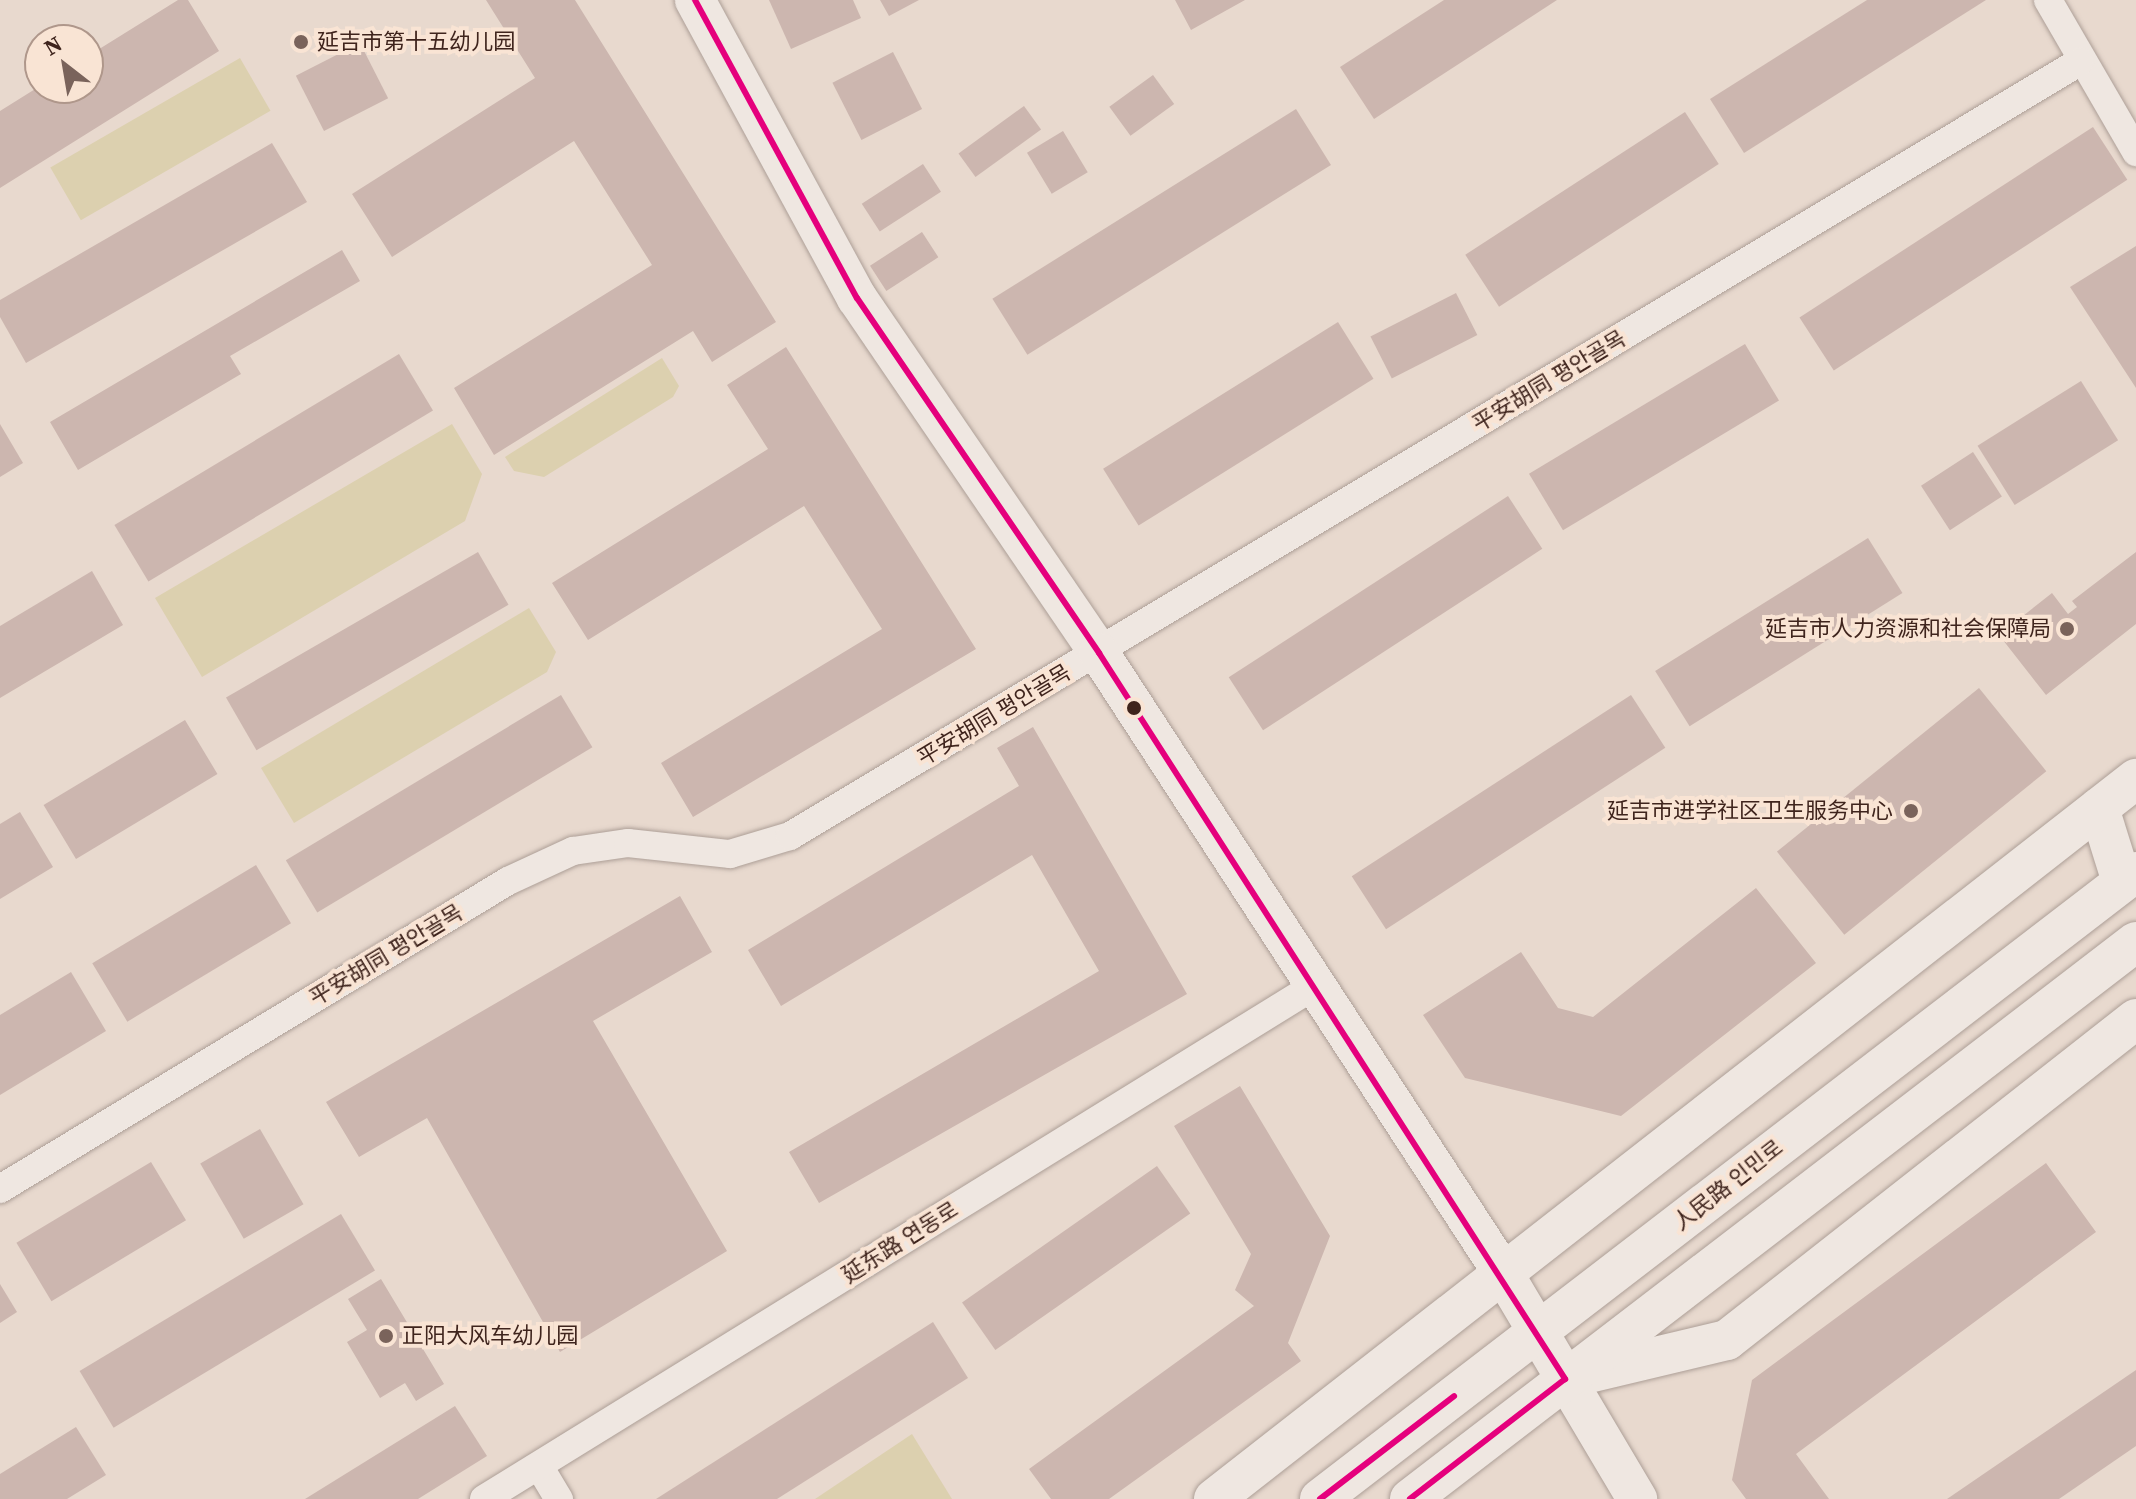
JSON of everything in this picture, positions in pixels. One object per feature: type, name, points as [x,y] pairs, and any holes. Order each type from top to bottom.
[{"type":"street","points":[[695,0],[857,298],[1099,653],[1316,985],[1503,1273],[1637,1499]]},
{"type":"street","points":[[2048,0],[2079,62],[2136,152]]},
{"type":"street","name":"平安胡同 평안골목","points":[[0,1189],[508,881],[573,851],[628,843],[730,854],[790,836],[2079,62]]},
{"type":"street","points":[[1214,1499],[2136,779]]},
{"type":"street","points":[[2099,808],[2129,877]]},
{"type":"street","name":"人民路 인민로","points":[[1320,1499],[2129,877]]},
{"type":"street","points":[[1410,1499],[2136,942]]},
{"type":"street","name":"延东路 연동로","points":[[484,1499],[1316,985]]},
{"type":"street","points":[[1565,1379],[1727,1340],[2136,1019]]},
{"type":"street","points":[[539,1466],[559,1499]]},
{"type":"shaded area","points":[[240,58],[270,111],[81,220],[50,168]]},
{"type":"shaded area","points":[[662,358],[679,386],[673,397],[544,477],[514,471],[505,457]]},
{"type":"shaded area","points":[[452,424],[482,474],[465,521],[202,677],[155,598]]},
{"type":"shaded area","points":[[529,608],[556,652],[547,672],[294,823],[261,768]]},
{"type":"shaded area","points":[[912,1434],[952,1499],[815,1499]]},
{"type":"building","points":[[178,0],[188,0],[219,51],[0,188],[0,111],[24,96],[24,104],[104,104],[104,46]]},
{"type":"building","points":[[486,0],[575,0],[776,322],[712,362],[693,331],[494,455],[454,388],[652,265],[574,141],[392,257],[352,194],[535,78]]},
{"type":"building","points":[[769,0],[853,0],[861,18],[791,49]]},
{"type":"building","points":[[880,0],[919,0],[889,16]]},
{"type":"building","points":[[1175,0],[1245,0],[1191,30]]},
{"type":"building","points":[[1444,0],[1557,0],[1374,119],[1340,67]]},
{"type":"building","points":[[1867,0],[1986,0],[1744,153],[1710,99]]},
{"type":"building","points":[[360,43],[388,98],[324,131],[296,76]]},
{"type":"building","points":[[893,52],[922,109],[861,140],[832,83]]},
{"type":"building","points":[[1153,75],[1174,104],[1130,136],[1109,107]]},
{"type":"building","points":[[1024,106],[1041,129],[976,177],[958,154]]},
{"type":"building","points":[[1296,109],[1331,165],[1027,355],[992,299]]},
{"type":"building","points":[[1685,112],[1719,164],[1499,307],[1465,255]]},
{"type":"building","points":[[2093,127],[2127,180],[1834,370],[1799,318]]},
{"type":"building","points":[[1063,131],[1088,172],[1052,194],[1027,153]]},
{"type":"building","points":[[272,143],[307,202],[26,363],[0,317],[0,300]]},
{"type":"building","points":[[923,164],[941,192],[880,231],[862,204]]},
{"type":"building","points":[[922,232],[938,257],[886,291],[870,266]]},
{"type":"building","points":[[2136,246],[2136,388],[2070,287]]},
{"type":"building","points":[[342,250],[360,281],[230,356],[241,374],[78,470],[50,422]]},
{"type":"building","points":[[1456,293],[1477,335],[1392,378],[1370,337]]},
{"type":"building","points":[[1338,322],[1374,379],[1139,526],[1103,469]]},
{"type":"building","points":[[1745,344],[1779,401],[1563,530],[1529,474]]},
{"type":"building","points":[[786,347],[976,649],[693,817],[661,763],[882,629],[804,506],[588,640],[552,583],[768,449],[727,385]]},
{"type":"building","points":[[399,354],[433,411],[148,582],[114,525]]},
{"type":"building","points":[[2081,381],[2118,440],[2015,505],[1978,446]]},
{"type":"building","points":[[0,424],[23,463],[0,477]]},
{"type":"building","points":[[1973,452],[2002,496],[1950,530],[1921,486]]},
{"type":"building","points":[[1508,496],[1542,549],[1263,730],[1229,677]]},
{"type":"building","points":[[1868,538],[1902,593],[1690,726],[1655,671]]},
{"type":"building","points":[[478,552],[508,605],[256,750],[226,698]]},
{"type":"building","name":"延吉市人力资源和社会保障局","points":[[2136,552],[2136,624],[2046,695],[1999,635],[2052,593],[2068,614],[2077,607],[2072,601]]},
{"type":"building","points":[[92,571],[123,625],[0,698],[0,626]]},
{"type":"building","name":"延吉市进学社区卫生服务中心","points":[[1979,688],[2046,771],[1844,935],[1777,852]]},
{"type":"building","points":[[561,695],[592,747],[317,913],[286,860]]},
{"type":"building","points":[[1631,695],[1665,748],[1386,929],[1352,876]]},
{"type":"building","points":[[185,720],[217,774],[76,859],[44,805]]},
{"type":"building","points":[[1033,727],[1187,994],[819,1203],[789,1152],[1099,971],[1032,855],[781,1006],[748,950],[1019,786],[997,748]]},
{"type":"building","points":[[20,812],[53,867],[0,899],[0,824]]},
{"type":"building","points":[[256,865],[291,923],[127,1022],[92,963]]},
{"type":"building","points":[[1756,888],[1816,963],[1621,1116],[1465,1078],[1423,1015],[1521,952],[1558,1008],[1593,1017]]},
{"type":"building","points":[[680,896],[712,952],[593,1021],[727,1251],[560,1352],[427,1118],[359,1157],[326,1102]]},
{"type":"building","points":[[71,972],[106,1031],[0,1095],[0,1015]]},
{"type":"building","points":[[1240,1086],[1330,1236],[1288,1343],[1301,1361],[1109,1499],[1051,1499],[1029,1469],[1254,1306],[1235,1290],[1251,1254],[1174,1126]]},
{"type":"building","points":[[260,1129],[304,1204],[244,1239],[200,1164]]},
{"type":"building","points":[[151,1162],[186,1220],[51,1301],[16,1243]]},
{"type":"building","points":[[2046,1163],[2096,1232],[1796,1454],[1829,1499],[1746,1499],[1732,1480],[1752,1380]]},
{"type":"building","points":[[1157,1166],[1190,1214],[995,1350],[962,1303]]},
{"type":"building","points":[[341,1214],[375,1271],[114,1428],[80,1371]]},
{"type":"building","name":"正阳大风车幼儿园","points":[[381,1279],[444,1384],[416,1401],[405,1383],[380,1398],[347,1342],[367,1330],[348,1299]]},
{"type":"building","points":[[0,1284],[17,1312],[0,1323]]},
{"type":"building","points":[[933,1322],[968,1378],[777,1499],[656,1499]]},
{"type":"building","points":[[2136,1370],[2136,1446],[2059,1499],[1947,1499]]},
{"type":"building","points":[[455,1406],[487,1456],[418,1499],[305,1499]]},
{"type":"building","points":[[76,1427],[106,1475],[67,1499],[0,1499],[0,1474]]},
{"type":"transit line","points":[[695,0],[857,298],[1099,653],[1565,1379],[1410,1499]]},
{"type":"transit line","points":[[1320,1499],[1454,1396]]},
{"type":"place","name":"延吉市第十五幼儿园","points":[[301,42]]},
{"type":"place","name":"延吉市人力资源和社会保障局","points":[[2067,629]]},
{"type":"place","name":"延吉市进学社区卫生服务中心","points":[[1911,811]]},
{"type":"place","name":"正阳大风车幼儿园","points":[[386,1336]]}]
